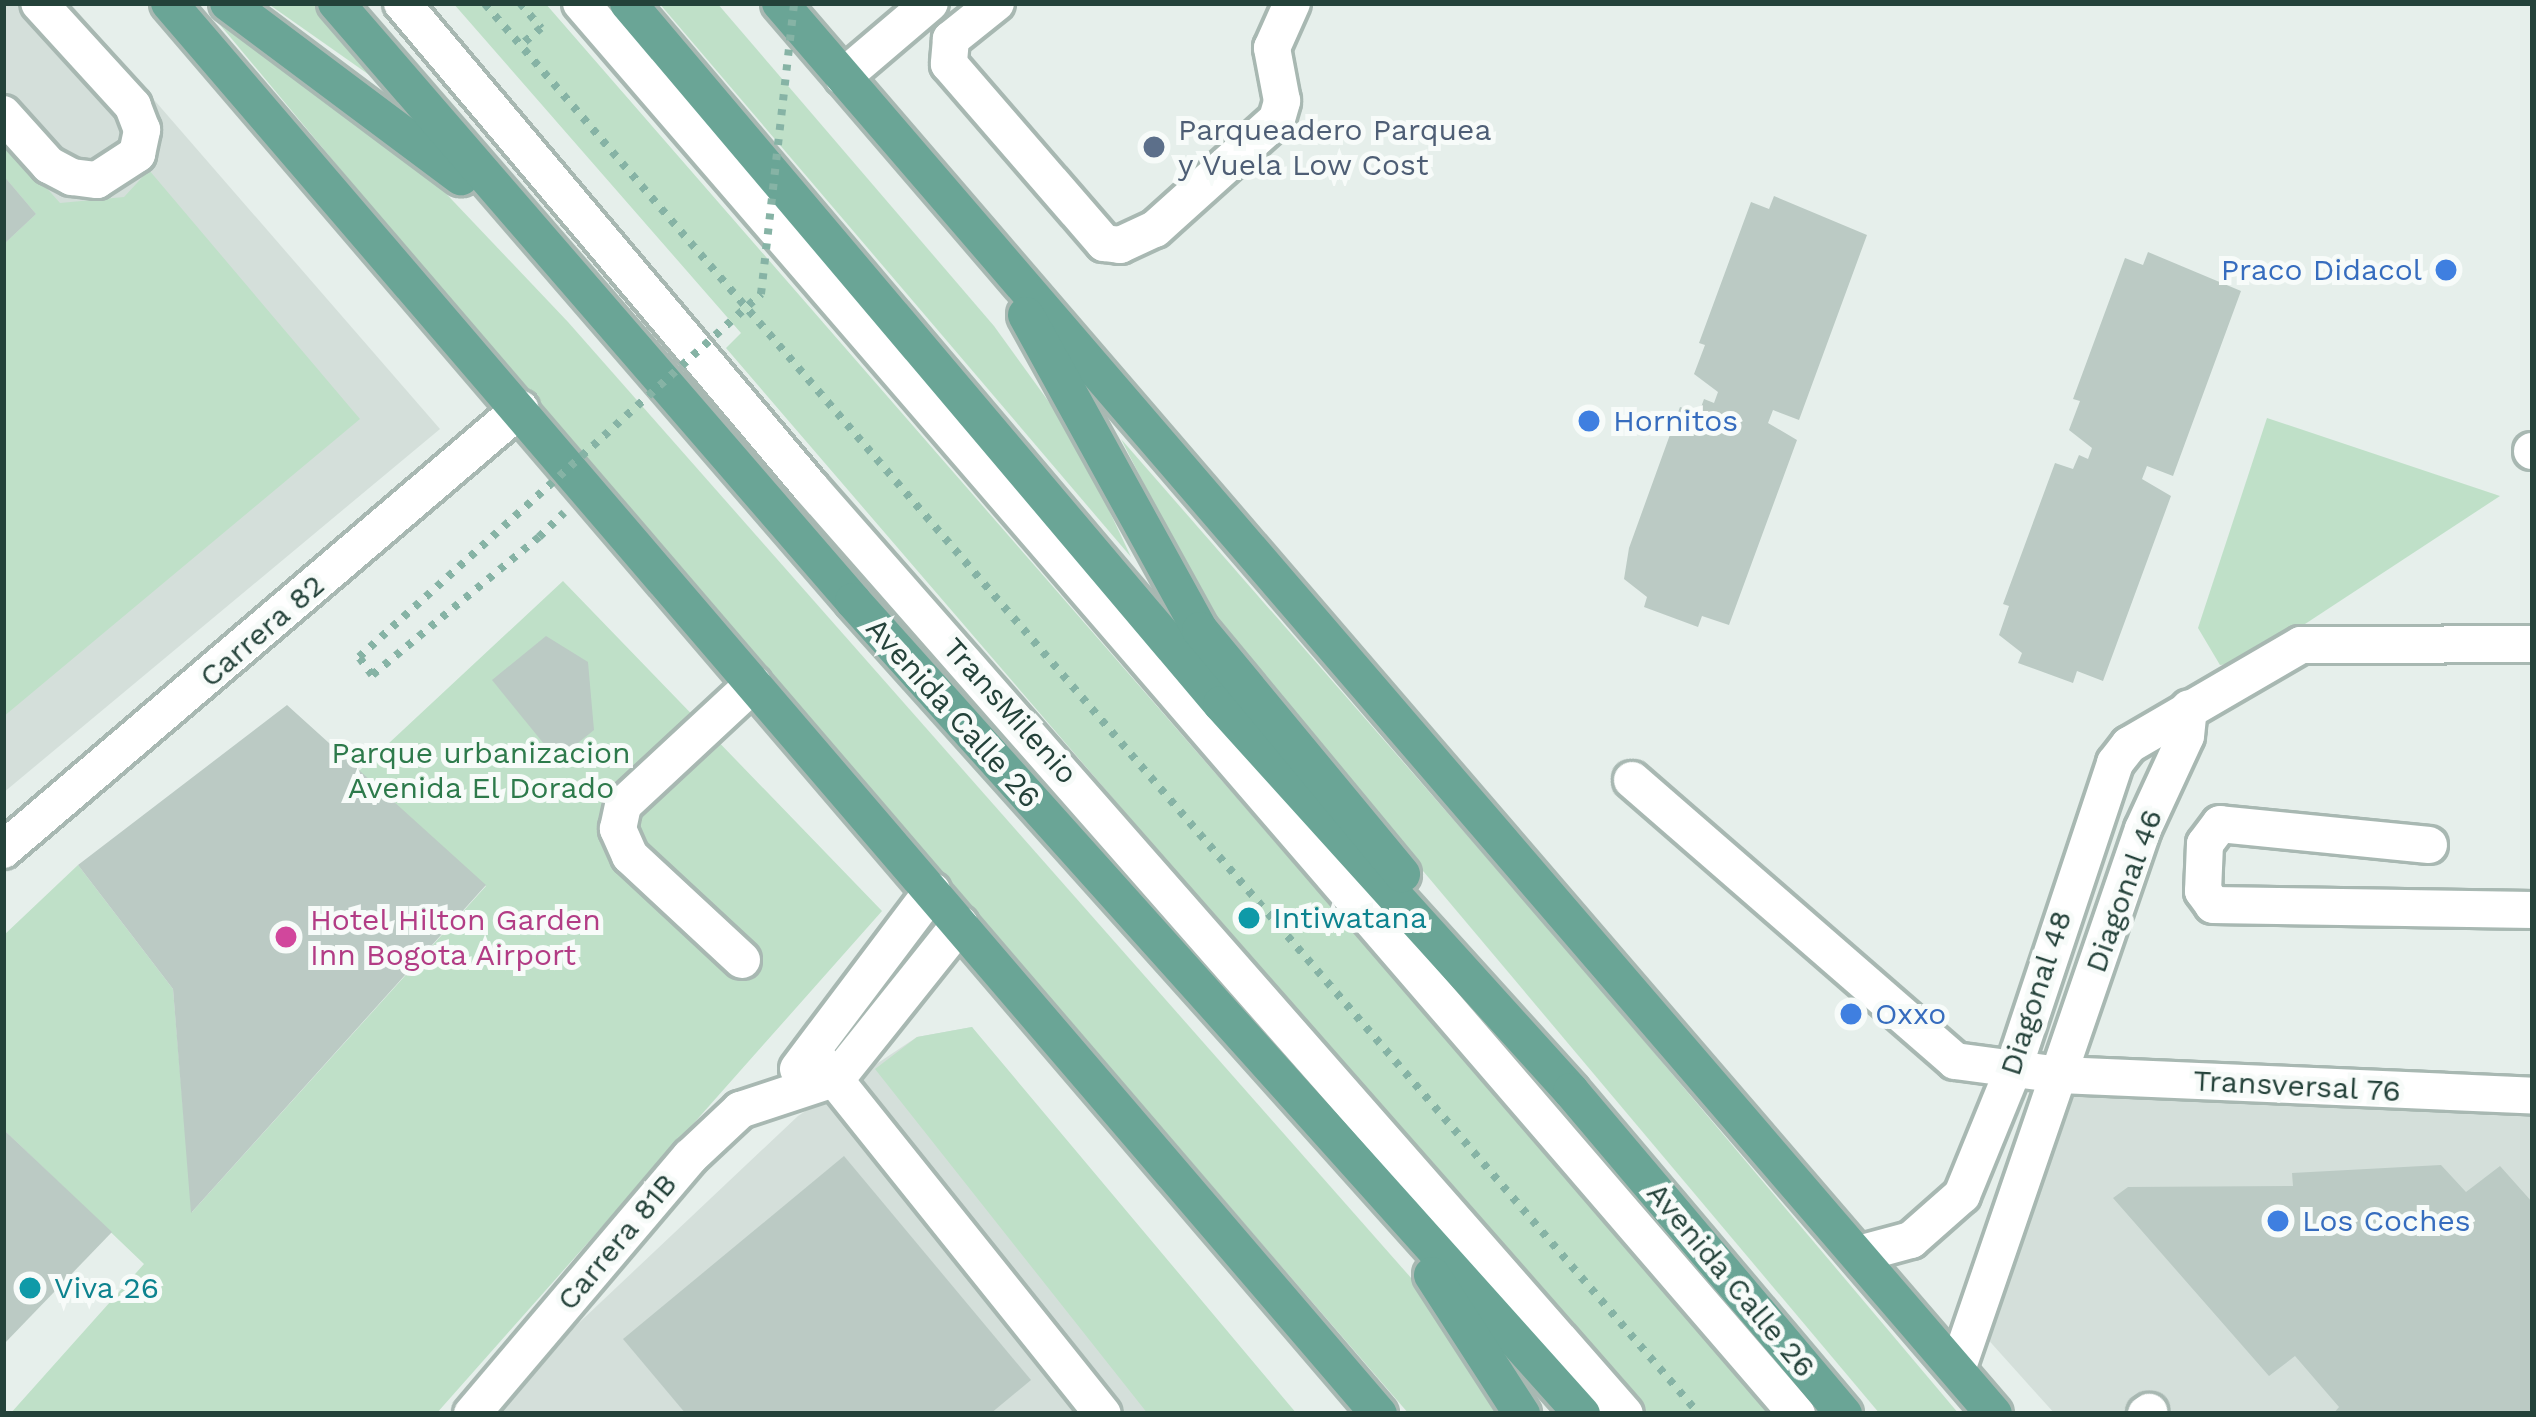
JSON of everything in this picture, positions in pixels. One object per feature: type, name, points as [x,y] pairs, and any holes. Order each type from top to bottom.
[{"type":"main road","points":[[169,3],[1379,1414]]},
{"type":"main road","points":[[229,3],[453,170],[559,265]]},
{"type":"main road","name":"Avenida Calle 26","points":[[336,3],[559,265],[1582,1414]]},
{"type":"main road","name":"Avenida Calle 26","points":[[628,3],[1221,704],[1513,1028],[1844,1414]]},
{"type":"main road","points":[[779,3],[1994,1414]]},
{"type":"main road","points":[[988,246],[1200,630],[1359,816],[1513,1028]]},
{"type":"main road","points":[[1371,1182],[1522,1414]]},
{"type":"street","points":[[3,114],[50,165],[72,177],[97,180],[137,154],[142,130],[133,106],[40,3]]},
{"type":"street","name":"TransMilenio","points":[[403,3],[810,488],[1624,1414]]},
{"type":"street","points":[[581,3],[1797,1414]]},
{"type":"street","points":[[843,77],[930,3]]},
{"type":"street","points":[[996,3],[951,38],[950,64],[1104,244],[1120,245],[1155,229],[1276,118],[1282,101],[1272,48],[1292,3]]},
{"type":"street","name":"Carrera 82","points":[[3,850],[520,409]]},
{"type":"street","name":"Diagonal 48","points":[[1859,1254],[1911,1240],[1962,1195],[2014,1070],[2071,885],[2115,763],[2128,745],[2301,645],[2533,644]]},
{"type":"street","points":[[742,960],[630,856],[618,829],[623,805],[753,684]]},
{"type":"street","name":"Diagonal 46","points":[[2060,1075],[2143,829],[2186,736],[2189,708]]},
{"type":"street","name":"Transversal 76","points":[[1632,780],[1955,1061],[2060,1075],[2533,1096]]},
{"type":"street","points":[[2429,844],[2220,824],[2205,844],[2203,891],[2213,905],[2533,910]]},
{"type":"street","points":[[2143,829],[2205,844]]},
{"type":"street","points":[[2071,885],[2119,897]]},
{"type":"street","points":[[825,1065],[932,891]]},
{"type":"street","points":[[825,1065],[960,924]]},
{"type":"street","points":[[825,1065],[1103,1414]]},
{"type":"street","name":"Carrera 81B","points":[[472,1414],[690,1157],[740,1110],[825,1065]]},
{"type":"street","name":"Diagonal 48","points":[[1957,1370],[2060,1075]]},
{"type":"path","points":[[520,3],[541,28],[521,45]]},
{"type":"path","points":[[539,537],[372,676],[359,657],[761,294],[794,3]]},
{"type":"path","points":[[485,4],[1699,1414]]},
{"type":"shaded area","points":[[3,3],[70,3],[440,429],[3,793]]},
{"type":"shaded area","points":[[972,1027],[1249,1414],[495,1414],[547,1353],[798,1116],[917,1037]]},
{"type":"shaded area","name":"Los Coches","points":[[2072,1083],[2533,1107],[2533,1414],[2055,1414],[1984,1335]]},
{"type":"green space","points":[[267,3],[314,3],[385,86]]},
{"type":"green space","points":[[453,3],[545,3],[1773,1414],[1642,1414],[726,348],[741,333]]},
{"type":"green space","points":[[659,3],[717,3],[994,326],[1075,438],[1131,557]]},
{"type":"green space","points":[[216,20],[398,143],[568,322],[1412,1279],[1500,1414],[1409,1414],[530,397]]},
{"type":"green space","points":[[3,139],[60,203],[124,197],[149,170],[360,419],[3,717],[3,245],[36,214],[3,175]]},
{"type":"green space","points":[[2267,418],[2500,496],[2247,662],[2220,665],[2198,628]]},
{"type":"green space","points":[[1121,439],[1576,960],[1959,1414],[1880,1414],[1210,613]]},
{"type":"green space","name":"Parque urbanizacion Avenida El Dorado","points":[[563,581],[882,911],[436,1414],[10,1414],[144,1264],[3,1129],[3,936],[78,865],[173,989],[192,1212],[486,886],[359,771]]},
{"type":"green space","points":[[972,1027],[1297,1414],[1148,1414],[875,1069],[917,1037]]},
{"type":"building","points":[[3,175],[36,214],[3,245]]},
{"type":"building","points":[[1774,196],[1867,235],[1799,420],[1773,410],[1768,423],[1797,440],[1729,625],[1702,616],[1698,627],[1644,607],[1647,597],[1624,579],[1629,548],[1680,407],[1699,413],[1704,399],[1714,403],[1718,392],[1694,374],[1705,345],[1699,343],[1751,202],[1769,209]]},
{"type":"building","points":[[2148,252],[2241,291],[2173,476],[2147,466],[2142,479],[2171,496],[2103,681],[2077,671],[2073,683],[2018,663],[2022,653],[1999,635],[2009,606],[2003,604],[2055,463],[2073,469],[2079,455],[2088,459],[2092,448],[2069,430],[2080,401],[2073,399],[2125,258],[2143,265]]},
{"type":"building","points":[[546,636],[588,662],[594,730],[557,760],[492,680]]},
{"type":"building","name":"Hotel Hilton Garden Inn Bogota Airport","points":[[287,705],[486,885],[191,1213],[173,989],[78,865]]},
{"type":"building","name":"Viva 26","points":[[3,1129],[112,1232],[3,1345]]},
{"type":"building","points":[[844,1156],[1031,1380],[990,1414],[686,1414],[623,1339]]},
{"type":"building","points":[[2441,1165],[2466,1192],[2500,1166],[2533,1203],[2533,1414],[2333,1414],[2339,1407],[2295,1356],[2269,1376],[2113,1198],[2128,1187],[2293,1186],[2292,1173]]},
{"type":"place","name":"Parqueadero Parquea y Vuela Low Cost","points":[[1154,147]]},
{"type":"place","name":"Praco Didacol","points":[[2446,270]]},
{"type":"place","name":"Hornitos","points":[[1589,421]]},
{"type":"place","name":"Intiwatana","points":[[1249,918]]},
{"type":"place","name":"Hotel Hilton Garden Inn Bogota Airport","points":[[286,937]]},
{"type":"place","name":"Oxxo","points":[[1851,1014]]},
{"type":"place","name":"Los Coches","points":[[2278,1221]]},
{"type":"place","name":"Viva 26","points":[[30,1288]]}]
